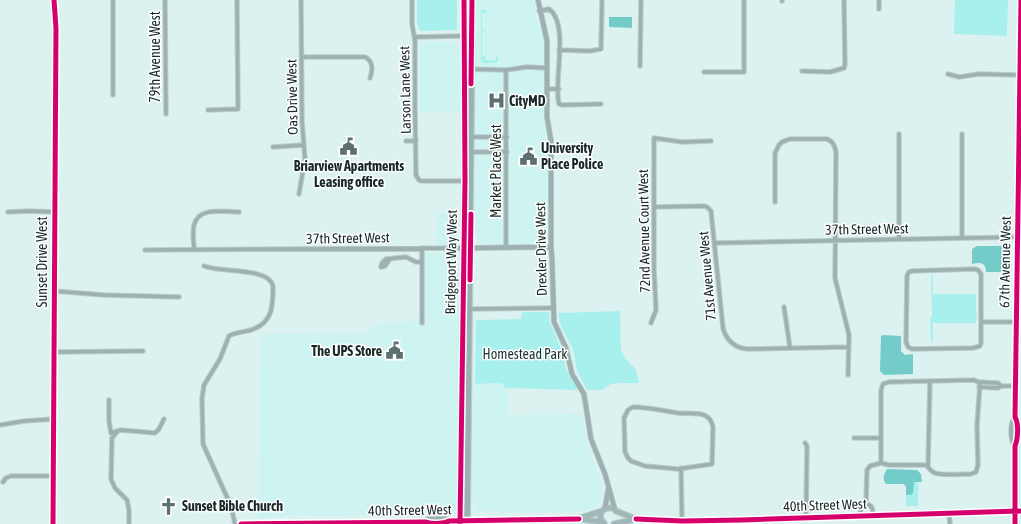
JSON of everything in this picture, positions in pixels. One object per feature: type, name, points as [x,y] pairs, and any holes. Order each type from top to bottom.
[{"type":"main road","name":"Bridgeport Way West","points":[[460,523],[464,181],[464,0]]},
{"type":"main road","name":"Bridgeport Way West","points":[[467,522],[471,248],[472,0]]},
{"type":"main road","name":"40th Street West","points":[[579,519],[610,508],[636,519]]},
{"type":"main road","points":[[603,523],[600,516],[604,510]]},
{"type":"main road","points":[[614,524],[618,518],[616,511]]},
{"type":"main road","name":"40th Street West","points":[[614,524],[636,519],[682,521],[1021,511]]},
{"type":"main road","name":"40th Street West","points":[[460,523],[579,519],[603,523]]},
{"type":"street","name":"Sunset Drive West","points":[[53,524],[56,20],[54,0]]},
{"type":"street","points":[[112,96],[113,0]]},
{"type":"street","name":"79th Avenue West","points":[[166,0],[166,114]]},
{"type":"street","points":[[208,110],[238,110],[237,0]]},
{"type":"street","name":"Oas Drive West","points":[[299,194],[304,168],[301,0]]},
{"type":"street","name":"Larson Lane West","points":[[412,0],[412,24],[415,37],[416,175],[419,180],[464,181]]},
{"type":"street","name":"Drexler Drive West","points":[[538,0],[539,11],[546,35],[547,117],[551,141],[550,246],[552,259],[554,322],[566,348],[572,374],[584,394],[591,439],[604,469],[608,488],[616,511]]},
{"type":"street","points":[[559,50],[601,49],[602,0]]},
{"type":"street","points":[[640,66],[641,0]]},
{"type":"street","points":[[704,72],[744,72],[744,0]]},
{"type":"street","points":[[802,71],[830,72],[844,68],[844,0]]},
{"type":"street","points":[[879,0],[879,9]]},
{"type":"street","name":"67th Avenue West","points":[[1015,524],[1015,446],[1017,442],[1017,421],[1015,417],[1016,322],[1019,237],[1020,0]]},
{"type":"street","points":[[539,11],[549,9],[553,12],[559,29],[558,102],[561,105],[601,104]]},
{"type":"street","points":[[415,37],[464,36]]},
{"type":"street","points":[[302,57],[365,57],[369,59],[372,65],[370,78]]},
{"type":"street","points":[[464,69],[506,70],[527,67],[547,68]]},
{"type":"street","name":"Market Place West","points":[[506,70],[506,248]]},
{"type":"street","points":[[948,74],[959,77],[979,74],[1020,75]]},
{"type":"street","points":[[547,89],[558,89]]},
{"type":"street","points":[[899,134],[899,239]]},
{"type":"street","points":[[962,134],[962,238]]},
{"type":"street","points":[[471,137],[507,137]]},
{"type":"street","name":"72nd Avenue Court West","points":[[651,323],[656,310],[654,268],[654,138],[682,142],[711,141]]},
{"type":"street","points":[[775,202],[775,153],[782,142],[790,139],[827,139],[834,145],[836,152],[835,278],[848,328],[848,375]]},
{"type":"street","points":[[406,141],[416,141]]},
{"type":"street","points":[[273,147],[304,145]]},
{"type":"street","points":[[471,152],[507,152]]},
{"type":"street","name":"71st Avenue West","points":[[654,207],[704,206],[712,211],[723,328],[728,339],[735,346],[743,349],[790,348]]},
{"type":"street","points":[[194,250],[194,226],[199,216],[210,211],[239,212]]},
{"type":"street","points":[[8,212],[55,212]]},
{"type":"street","name":"37th Street West","points":[[714,242],[1019,237]]},
{"type":"street","name":"37th Street West","points":[[145,250],[506,248],[550,246]]},
{"type":"street","points":[[422,248],[422,323]]},
{"type":"street","points":[[390,259],[406,257],[416,262],[422,262]]},
{"type":"street","points":[[204,266],[215,270],[256,273],[270,279],[273,284],[271,309],[265,323],[259,327],[230,336],[220,359],[207,378],[203,389],[203,444],[229,502],[234,524]]},
{"type":"street","points":[[978,270],[981,274],[982,322],[981,343],[978,347],[909,348],[906,342],[908,273],[912,271],[978,270]]},
{"type":"street","points":[[54,291],[104,295],[179,297]]},
{"type":"street","points":[[784,307],[790,348],[849,346]]},
{"type":"street","points":[[470,309],[553,308]]},
{"type":"street","points":[[982,322],[1016,322]]},
{"type":"street","points":[[54,352],[143,351]]},
{"type":"street","points":[[882,464],[881,390],[883,384],[889,382],[974,380],[979,384],[998,388],[1001,386],[1016,386]]},
{"type":"street","points":[[930,382],[928,466],[934,473],[971,474],[976,472],[978,465],[977,425],[979,384]]},
{"type":"street","points":[[109,400],[109,429],[111,433],[121,430],[155,433],[159,430],[164,419]]},
{"type":"street","points":[[633,406],[646,407],[679,413],[700,414],[710,420],[713,427],[712,464],[710,466],[681,468],[645,466],[631,461],[628,458],[625,452],[624,418],[628,410],[633,406]]},
{"type":"street","points":[[0,425],[24,420],[54,419]]},
{"type":"street","points":[[116,432],[112,438],[111,479],[116,488],[127,500],[130,524]]},
{"type":"street","points":[[854,438],[881,438]]},
{"type":"street","points":[[805,443],[807,446],[806,518]]},
{"type":"street","points":[[866,504],[867,470],[870,466],[882,464],[928,466]]},
{"type":"street","points":[[681,468],[682,521]]},
{"type":"street","points":[[3,482],[10,476],[53,476]]},
{"type":"street","name":"Drexler Drive West","points":[[604,510],[608,488]]},
{"type":"street","points":[[860,516],[861,506],[866,504],[872,506],[873,515]]},
{"type":"street","points":[[949,513],[950,524]]},
{"type":"street","name":"40th Street West","points":[[241,524],[446,523],[449,521],[460,523]]},
{"type":"shaded area","points":[[475,0],[534,0],[545,44],[545,115],[548,137],[549,164],[548,238],[543,244],[498,245],[493,243],[482,243],[476,238],[474,227]]},
{"type":"shaded area","points":[[609,17],[632,17],[632,28],[609,27]]},
{"type":"shaded area","points":[[422,42],[455,42],[460,47],[460,112],[420,112],[419,47]]},
{"type":"shaded area","points":[[436,213],[458,213],[458,236],[452,245],[436,245]]},
{"type":"shaded area","points":[[977,246],[1005,246],[1007,259],[1005,272],[986,272],[984,265],[978,263],[972,264],[972,249]]},
{"type":"shaded area","points":[[426,253],[452,253],[456,254],[458,259],[460,316],[456,510],[451,515],[288,516],[258,519],[261,334],[361,333],[386,323],[410,322],[420,317],[420,272]]},
{"type":"shaded area","points":[[881,336],[901,336],[901,351],[905,355],[913,354],[913,374],[884,375],[880,371]]},
{"type":"shaded area","points":[[502,383],[508,393],[508,415],[582,414],[588,447],[602,484],[602,500],[597,506],[587,511],[503,513],[501,511],[478,511],[474,508],[473,387],[475,384]]},
{"type":"shaded area","points":[[887,469],[917,470],[921,474],[922,482],[914,482],[913,493],[911,495],[906,495],[906,487],[904,484],[886,484],[884,476]]},
{"type":"green space","points":[[417,0],[457,0],[457,30],[420,31],[417,23]]},
{"type":"green space","points":[[955,0],[1008,0],[1007,36],[954,34]]},
{"type":"green space","points":[[481,10],[486,10],[486,13],[482,13],[482,30],[486,31],[482,32],[482,56],[486,57],[486,60],[496,60],[496,56],[498,57],[498,61],[495,63],[483,63],[481,60]]},
{"type":"green space","points":[[931,275],[933,275],[933,294],[976,294],[977,313],[976,323],[933,323],[933,341],[931,341],[930,318],[932,316]]},
{"type":"green space","name":"Homestead Park","points":[[620,311],[621,350],[626,359],[636,370],[639,383],[618,383],[611,384],[602,390],[587,390],[577,371],[573,349],[561,326],[558,313]]},
{"type":"green space","name":"Homestead Park","points":[[522,312],[549,312],[550,323],[563,353],[565,366],[569,376],[580,390],[506,388],[501,383],[475,384],[476,320],[521,319]]},
{"type":"green space","points":[[914,482],[918,482],[918,506],[906,506],[906,495],[908,495]]},
{"type":"cycle path","points":[[53,524],[56,28],[54,0]]},
{"type":"cycle path","points":[[460,524],[465,181],[464,0]]},
{"type":"cycle path","points":[[471,84],[472,0]]},
{"type":"cycle path","points":[[1015,524],[1015,446],[1018,432],[1015,417],[1021,0]]},
{"type":"cycle path","points":[[470,280],[471,214]]},
{"type":"cycle path","points":[[636,519],[682,521],[741,520],[1021,511]]},
{"type":"cycle path","points":[[241,524],[444,523],[449,521],[579,519]]},
{"type":"place","name":"CityMD","points":[[496,101]]},
{"type":"place","name":"Briarview Apartments Leasing office","points":[[349,146]]},
{"type":"place","name":"University Place Police","points":[[528,156]]},
{"type":"place","name":"The UPS Store","points":[[395,351]]},
{"type":"place","name":"Sunset Bible Church","points":[[169,506]]}]
